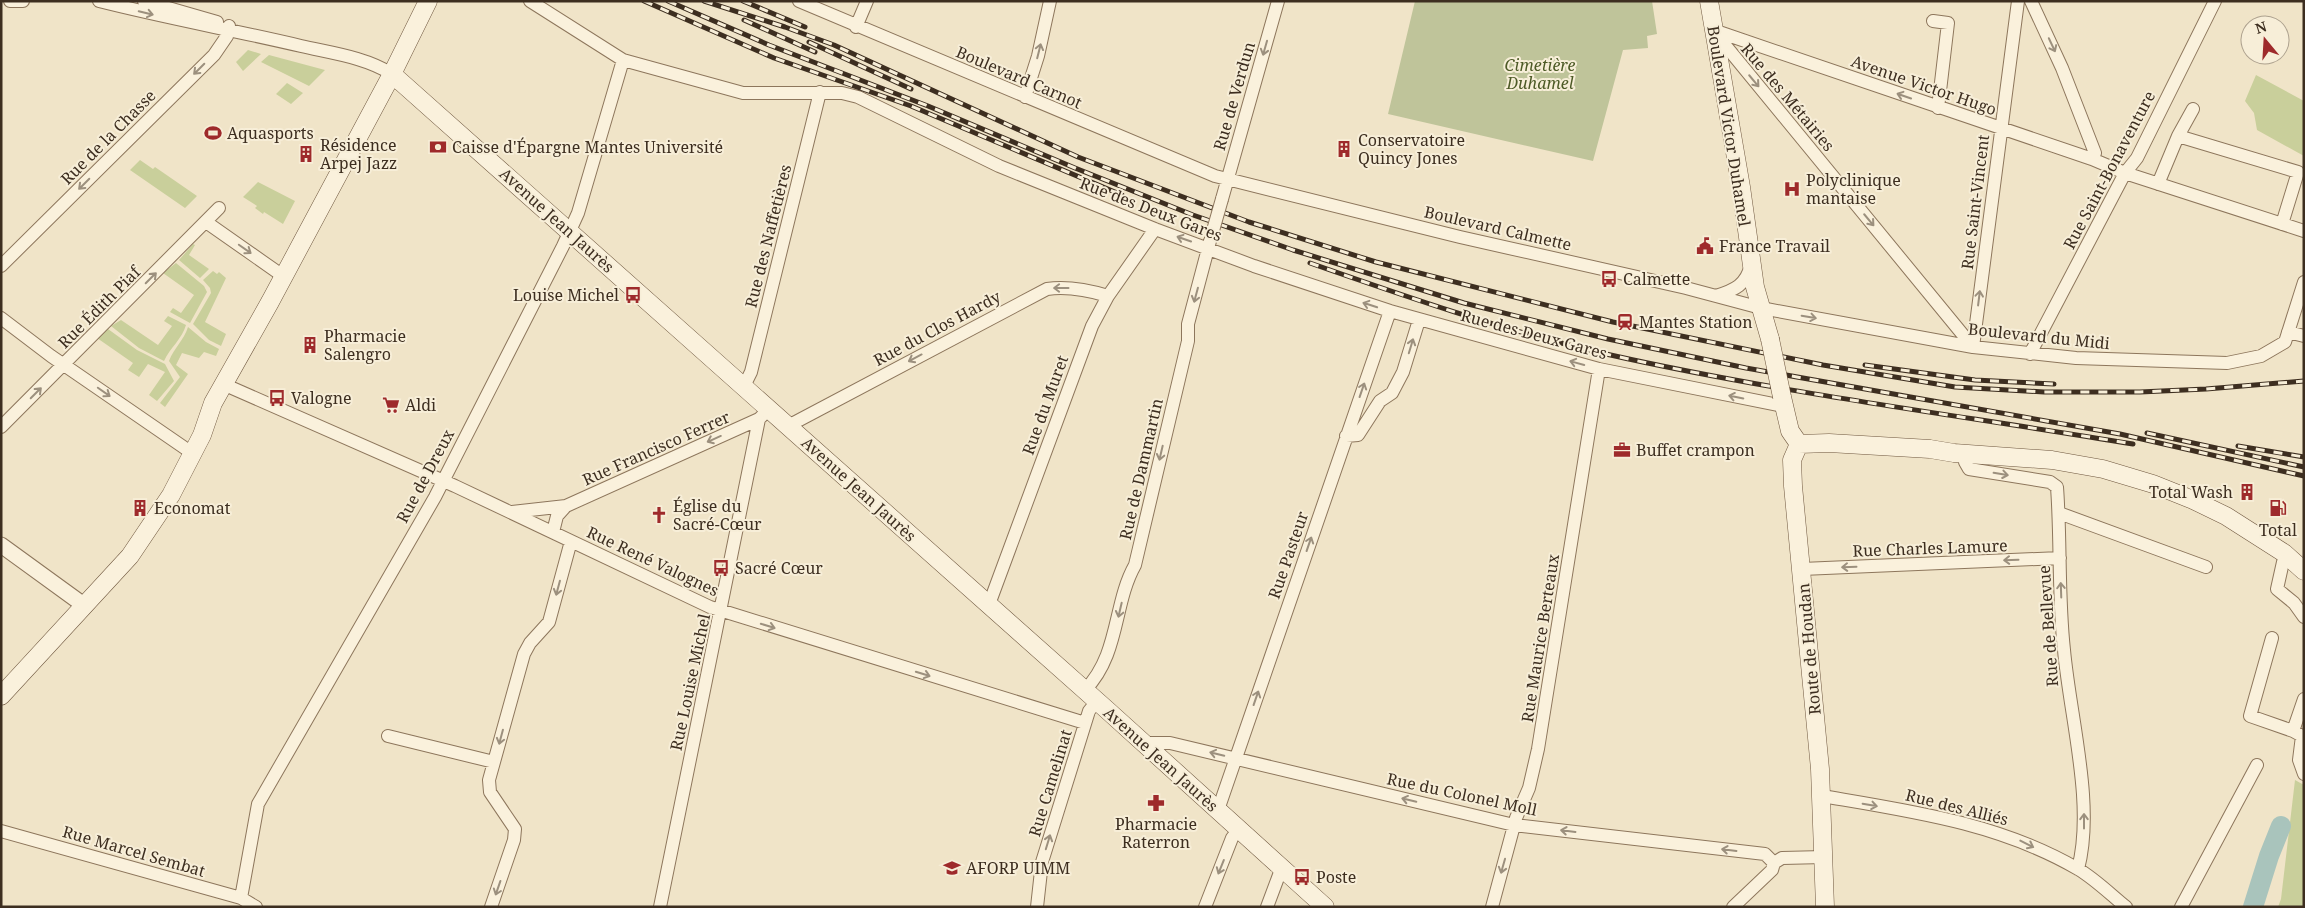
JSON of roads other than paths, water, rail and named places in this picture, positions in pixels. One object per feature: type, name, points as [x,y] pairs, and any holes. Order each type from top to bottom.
[{"type":"main road","points":[[1,696],[144,533],[171,495],[202,435],[228,400],[228,386],[259,335],[270,302],[392,74],[428,1]]},
{"type":"main road","name":"Boulevard Victor Duhamel","points":[[1709,1],[1741,187],[1754,287],[1770,339],[1782,402]]},
{"type":"main road","name":"Avenue Jean Jaurès","points":[[392,74],[744,386],[764,414],[788,426],[1325,907]]},
{"type":"main road","points":[[1782,402],[1790,431],[1806,444],[1837,443],[1930,449],[2062,461],[2129,476],[2194,500],[2226,516],[2304,571]]},
{"type":"main road","name":"Route de Houdan","points":[[1806,444],[1794,452],[1792,469],[1822,796],[1825,907]]},
{"type":"main road","points":[[2286,560],[2304,582]]},
{"type":"main road","points":[[1,685],[82,603]]},
{"type":"street","points":[[10,1],[23,1]]},
{"type":"street","points":[[99,1],[229,28],[360,60],[392,74]]},
{"type":"street","points":[[144,1],[229,28]]},
{"type":"street","name":"Rue des Deux Gares","points":[[530,1],[623,60],[743,93],[820,92],[842,93],[858,97],[999,166],[1155,229],[1254,266],[1390,311],[1599,369],[1782,402]]},
{"type":"street","name":"Boulevard Carnot","points":[[799,1],[856,27],[1227,180]]},
{"type":"street","points":[[856,27],[867,1]]},
{"type":"street","points":[[1025,97],[1038,56],[1050,1]]},
{"type":"street","name":"Rue de Verdun","points":[[1212,234],[1278,1]]},
{"type":"street","name":"Rue Saint-Vincent","points":[[1973,347],[2018,1]]},
{"type":"street","points":[[2031,1],[2062,68],[2095,153],[2092,159]]},
{"type":"street","name":"Rue Saint-Bonaventure","points":[[2030,354],[2125,173],[2137,158],[2215,1]]},
{"type":"street","points":[[1933,21],[1948,23],[1938,108]]},
{"type":"street","name":"Rue de la Chasse","points":[[1,266],[214,55],[229,28]]},
{"type":"street","name":"Avenue Victor Hugo","points":[[1713,30],[2092,159],[2125,173],[2304,232]]},
{"type":"street","name":"Rue des Métairies","points":[[1713,30],[1973,347]]},
{"type":"street","points":[[1738,62],[1741,50],[1749,42]]},
{"type":"street","name":"Rue de Dreux","points":[[241,898],[258,804],[443,481],[570,232],[578,213],[623,60]]},
{"type":"street","name":"Rue des Naffetières","points":[[744,386],[751,372],[820,92]]},
{"type":"street","points":[[2158,184],[2178,136],[2193,109]]},
{"type":"street","points":[[2178,136],[2298,172],[2282,224]]},
{"type":"street","name":"Boulevard Calmette","points":[[1227,180],[1761,308]]},
{"type":"street","name":"Rue Édith Piaf","points":[[1,427],[220,208]]},
{"type":"street","points":[[206,222],[284,276]]},
{"type":"street","name":"Rue du Muret","points":[[988,604],[1092,326],[1108,296],[1155,229]]},
{"type":"street","name":"Rue de Dammartin","points":[[1091,696],[1116,628],[1129,576],[1135,564],[1188,341],[1188,324],[1212,234]]},
{"type":"street","points":[[1716,296],[1744,282],[1748,278],[1751,263]]},
{"type":"street","points":[[2304,282],[2288,332],[2304,336]]},
{"type":"street","name":"Rue du Clos Hardy","points":[[788,426],[1047,289],[1059,287],[1091,291],[1108,296]]},
{"type":"street","name":"Boulevard du Midi","points":[[1761,308],[1973,347],[2076,358],[2226,363],[2243,361],[2272,350],[2285,342],[2288,332]]},
{"type":"street","name":"Rue Pasteur","points":[[1218,810],[1390,311]]},
{"type":"street","points":[[1,318],[192,453]]},
{"type":"street","points":[[1346,436],[1358,435],[1380,401],[1392,394],[1403,372],[1419,320]]},
{"type":"street","name":"Rue Maurice Berteaux","points":[[1492,907],[1514,825],[1528,788],[1538,749],[1599,369]]},
{"type":"street","name":"Rue René Valognes","points":[[228,386],[512,512],[721,611],[1085,723]]},
{"type":"street","name":"Rue Francisco Ferrer","points":[[512,512],[566,506],[764,414]]},
{"type":"street","name":"Rue Louise Michel","points":[[660,907],[764,414]]},
{"type":"street","name":"Rue de Bellevue","points":[[1960,453],[1969,469],[2050,482],[2058,487],[2064,650],[2084,822],[2082,854],[2078,869]]},
{"type":"street","points":[[553,532],[557,516],[566,506]]},
{"type":"street","points":[[2059,513],[2206,567]]},
{"type":"street","points":[[491,907],[514,840],[515,829],[490,792],[489,780],[524,654],[530,643],[549,622],[571,541]]},
{"type":"street","points":[[1,545],[82,603]]},
{"type":"street","name":"Rue Charles Lamure","points":[[1802,569],[2060,558]]},
{"type":"street","points":[[2286,560],[2277,589],[2294,603],[2304,616]]},
{"type":"street","points":[[2272,638],[2250,716],[2300,734]]},
{"type":"street","name":"Rue Camelinat","points":[[1036,907],[1042,862],[1090,709],[1091,696]]},
{"type":"street","points":[[2304,699],[2299,760],[2304,774]]},
{"type":"street","points":[[388,736],[494,762]]},
{"type":"street","name":"Rue du Colonel Moll","points":[[1144,743],[1170,743],[1514,825],[1765,854],[1774,863]]},
{"type":"street","points":[[2181,907],[2257,765]]},
{"type":"street","name":"Rue des Alliés","points":[[1822,796],[1946,818],[2016,838],[2078,869],[2126,907]]},
{"type":"street","points":[[1205,907],[1232,838],[1239,829]]},
{"type":"street","name":"Rue Marcel Sembat","points":[[1,831],[241,898],[256,907]]},
{"type":"street","points":[[1733,907],[1772,870],[1774,863],[1782,858],[1824,857]]},
{"type":"street","points":[[1267,907],[1282,868]]},
{"type":"waterway","points":[[2253,907],[2269,856],[2281,826]]},
{"type":"railway","points":[[644,1],[774,58],[911,106],[1122,195]]},
{"type":"railway","points":[[668,1],[769,45],[928,106],[1193,215],[1293,250],[1464,303],[1608,339],[1746,368],[2120,434],[2304,476]]},
{"type":"railway","points":[[704,1],[834,45],[1078,157],[1249,222],[1376,262],[1613,322],[1823,365],[1955,387],[2044,392],[2140,392],[2304,381]]},
{"type":"railway","points":[[743,1],[805,27]]},
{"type":"railway","points":[[744,20],[815,52]]},
{"type":"railway","points":[[809,42],[911,89]]},
{"type":"railway","points":[[1310,263],[1494,324],[1606,354],[1803,392],[2133,444]]},
{"type":"railway","points":[[1865,365],[1975,380],[2054,384]]},
{"type":"railway","points":[[2147,433],[2304,467]]},
{"type":"railway","points":[[2238,446],[2304,457]]},
{"type":"place","name":"Aquasports","points":[[213,133]]},
{"type":"place","name":"Caisse d'Épargne Mantes Université","points":[[438,147]]},
{"type":"place","name":"Conservatoire Quincy Jones","points":[[1344,149]]},
{"type":"place","name":"Résidence Arpej Jazz","points":[[306,154]]},
{"type":"place","name":"Polyclinique mantaise","points":[[1792,189]]},
{"type":"place","name":"France Travail","points":[[1705,246]]},
{"type":"place","name":"Calmette","points":[[1609,279]]},
{"type":"place","name":"Louise Michel","points":[[633,295]]},
{"type":"place","name":"Mantes Station","points":[[1625,322]]},
{"type":"place","name":"Pharmacie Salengro","points":[[310,345]]},
{"type":"place","name":"Valogne","points":[[277,398]]},
{"type":"place","name":"Aldi","points":[[391,405]]},
{"type":"place","name":"Buffet crampon","points":[[1622,450]]},
{"type":"place","name":"Total Wash","points":[[2247,492]]},
{"type":"place","name":"Economat","points":[[140,508]]},
{"type":"place","name":"Total","points":[[2278,508]]},
{"type":"place","name":"Église du Sacré-Cœur","points":[[659,515]]},
{"type":"place","name":"Sacré Cœur","points":[[721,568]]},
{"type":"place","name":"Pharmacie Raterron","points":[[1156,803]]},
{"type":"place","name":"AFORP UIMM","points":[[952,868]]},
{"type":"place","name":"Poste","points":[[1302,877]]},
{"type":"park label","name":"Cimetière Duhamel","points":[[1540,74]]}]
